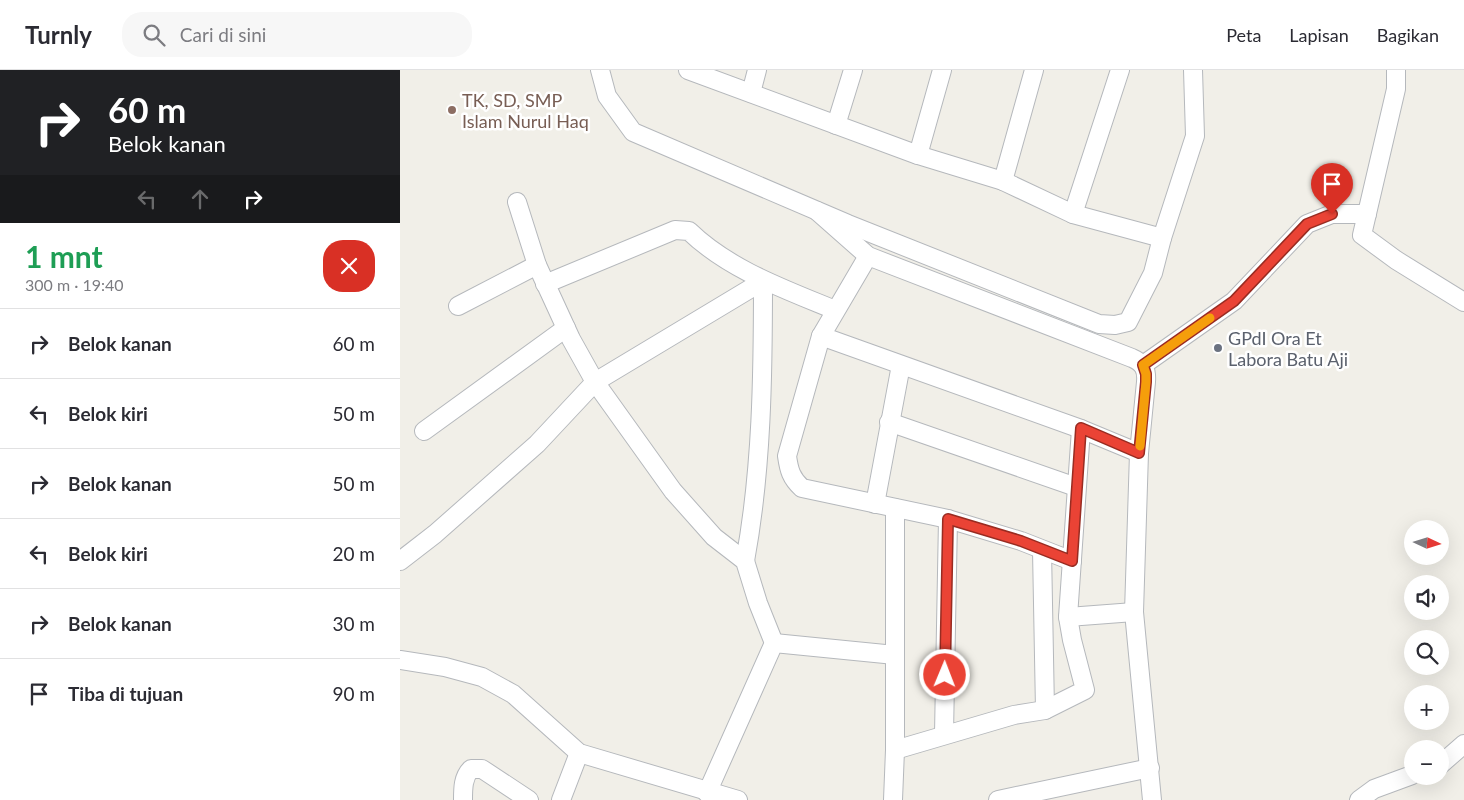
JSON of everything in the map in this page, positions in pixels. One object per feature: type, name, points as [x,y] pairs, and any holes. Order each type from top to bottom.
[{"type":"street","points":[[600,70],[607,96],[633,132],[817,211],[1099,324],[1115,325],[1128,322],[1153,273],[1162,238],[1195,136],[1192,70]]},
{"type":"street","points":[[688,70],[918,156],[1003,181],[1074,214],[1162,238]]},
{"type":"street","points":[[751,93],[757,70]]},
{"type":"street","points":[[836,125],[853,70]]},
{"type":"street","points":[[918,156],[942,70]]},
{"type":"street","points":[[1003,181],[1034,70]]},
{"type":"street","points":[[1074,214],[1120,70]]},
{"type":"street","points":[[1396,70],[1396,89],[1362,236],[1396,260],[1464,302]]},
{"type":"street","points":[[517,202],[545,284],[566,328],[596,382],[673,491],[714,537],[745,561]]},
{"type":"street","points":[[817,211],[868,256],[1132,358],[1143,365],[1146,382],[1139,453],[1134,612],[1152,800]]},
{"type":"street","points":[[1143,365],[1234,301],[1307,224],[1332,214],[1367,214]]},
{"type":"street","points":[[545,284],[675,230],[688,231],[699,241],[763,281],[835,310]]},
{"type":"street","points":[[868,256],[835,310],[822,336],[787,456],[788,469],[791,476],[802,488],[948,519],[1072,561]]},
{"type":"street","points":[[458,306],[537,265]]},
{"type":"street","points":[[400,561],[435,534],[537,444],[596,382],[763,281]]},
{"type":"street","points":[[707,793],[774,643],[758,603],[745,561],[753,518],[763,381],[763,281]]},
{"type":"street","points":[[424,431],[566,328]]},
{"type":"street","points":[[822,336],[1081,428],[1139,453]]},
{"type":"street","points":[[875,504],[901,365]]},
{"type":"street","points":[[890,422],[1076,487]]},
{"type":"street","points":[[895,750],[944,734],[1014,715],[1045,710],[1085,690],[1068,616],[1081,428]]},
{"type":"street","points":[[893,800],[895,750],[895,508]]},
{"type":"street","points":[[944,734],[948,519]]},
{"type":"street","points":[[1042,550],[1045,710]]},
{"type":"street","points":[[1068,616],[1134,612]]},
{"type":"street","points":[[774,643],[895,654]]},
{"type":"street","points":[[400,660],[445,667],[482,677],[512,694],[579,754],[707,793],[738,800]]},
{"type":"street","points":[[1449,756],[1464,744]]},
{"type":"street","points":[[561,800],[579,754]]},
{"type":"street","points":[[998,800],[1150,768]]},
{"type":"street","points":[[463,800],[466,774],[471,769],[482,769],[529,800]]},
{"type":"street","points":[[1359,800],[1374,788],[1404,778]]},
{"type":"slow traffic","points":[[1140,446],[1146,382],[1143,365],[1210,318]]},
{"type":"place","name":"TK, SD, SMP Islam Nurul Haq","points":[[452,110]]},
{"type":"place","name":"GPdI Ora Et Labora Batu Aji","points":[[1218,348]]},
{"type":"route","points":[[945,675],[948,519],[1021,541],[1072,561],[1081,428],[1139,453],[1146,382],[1143,365],[1234,301],[1307,224],[1332,214]]}]
